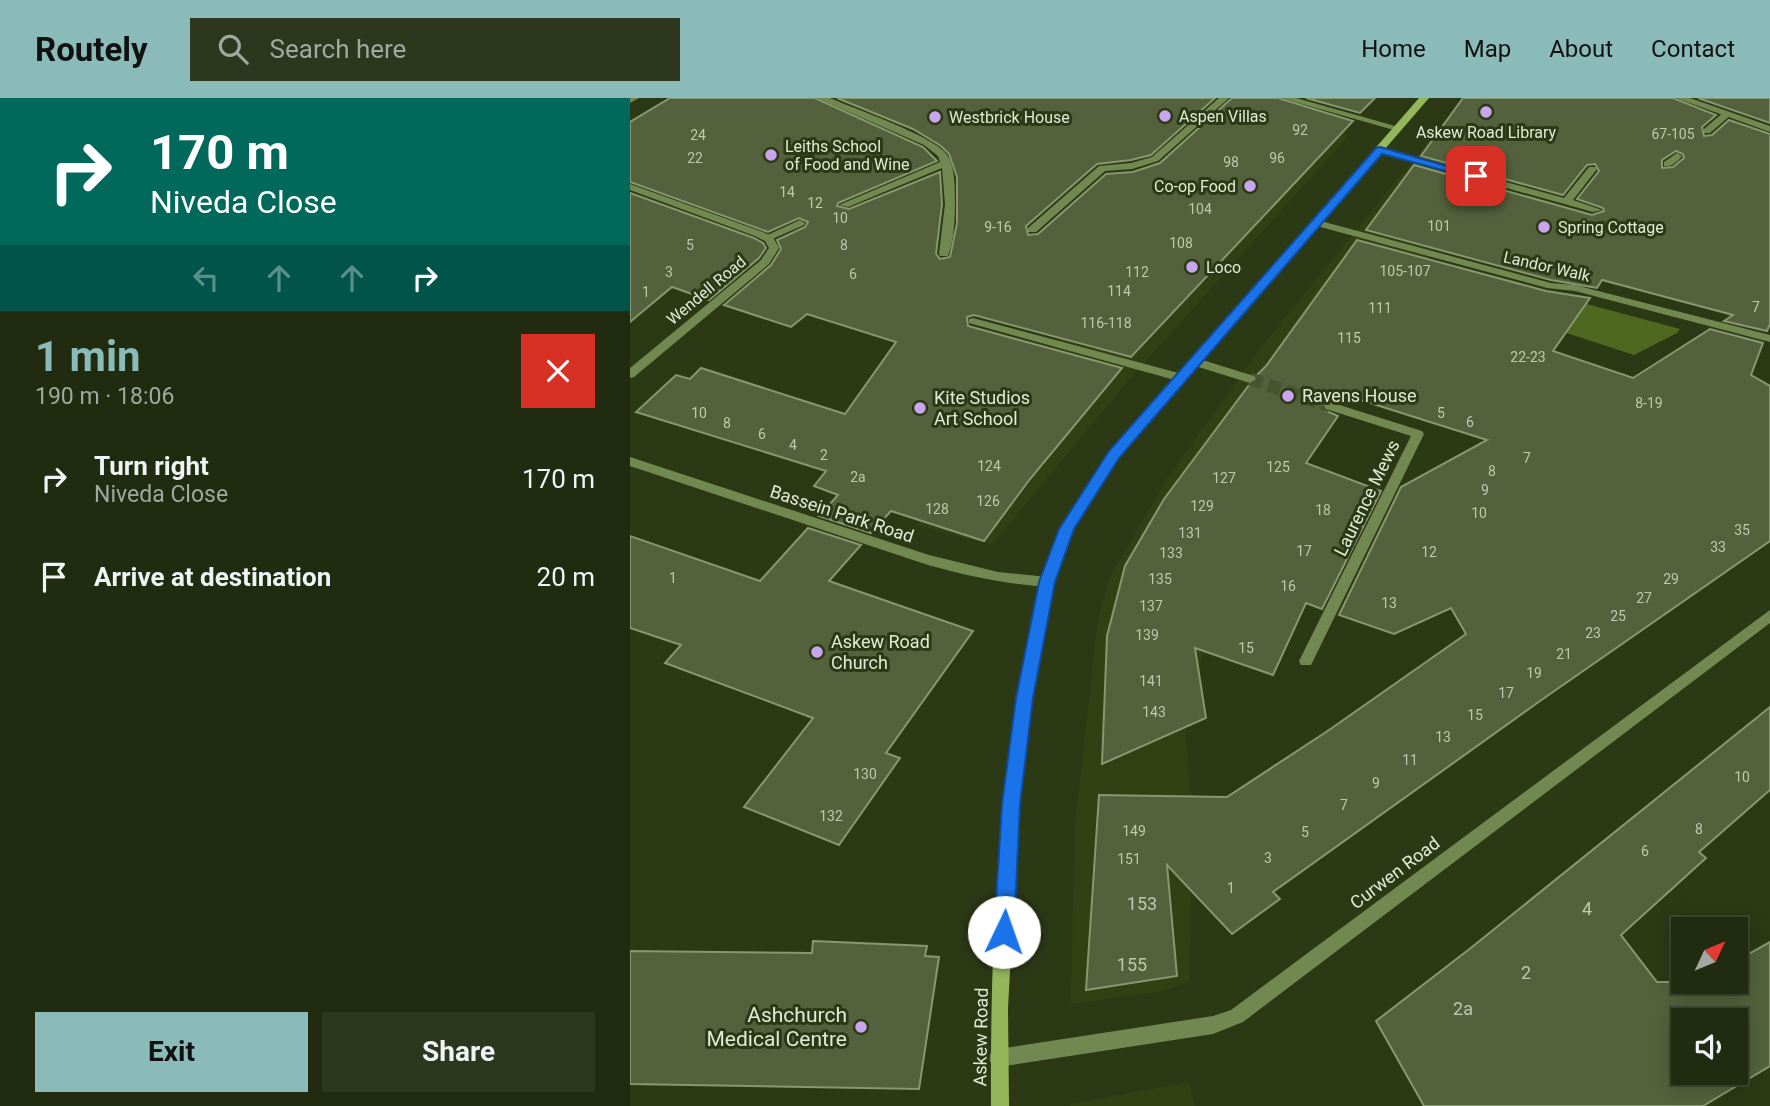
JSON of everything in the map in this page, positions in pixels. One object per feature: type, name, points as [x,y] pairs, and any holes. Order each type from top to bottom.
[{"type":"main road","name":"Askew Road","points":[[1000,1106],[999,1058],[1011,804],[1024,698],[1047,582],[1067,529],[1114,455],[1424,98]]},
{"type":"street","points":[[822,98],[927,143],[943,155],[950,198],[944,254]]},
{"type":"street","points":[[1032,230],[1102,168],[1132,166],[1155,159],[1224,98]]},
{"type":"street","points":[[1286,98],[1397,128]]},
{"type":"street","points":[[1681,98],[1770,129]]},
{"type":"street","points":[[1707,131],[1727,114]]},
{"type":"street","points":[[1380,150],[1597,210]]},
{"type":"street","points":[[1667,164],[1677,156]]},
{"type":"street","points":[[844,205],[946,163]]},
{"type":"street","points":[[1567,201],[1592,169]]},
{"type":"street","name":"Wendell Road","points":[[630,187],[766,238],[774,248],[765,262],[630,374]]},
{"type":"street","points":[[766,238],[800,223]]},
{"type":"street","name":"Landor Walk","points":[[1317,223],[1551,286],[1575,288],[1770,339]]},
{"type":"street","points":[[973,321],[1182,378]]},
{"type":"street","points":[[1196,362],[1250,379]]},
{"type":"street","name":"Laurence Mews","points":[[1306,661],[1418,434],[1330,406]]},
{"type":"street","name":"Bassein Park Road","points":[[630,461],[746,502],[969,573],[1019,581],[1047,582]]},
{"type":"street","name":"Curwen Road","points":[[999,1058],[1213,1025],[1237,1016],[1770,615]]},
{"type":"shaded area","points":[[1275,112],[1350,134],[1127,382],[992,545],[917,525],[982,445],[1063,333]]},
{"type":"shaded area","points":[[1452,112],[1518,129],[1266,490],[1212,614],[1200,668],[1184,720],[1192,805],[1190,981],[1163,991],[1071,1004],[1074,833],[1098,618],[1110,577],[1168,477],[1262,346]]},
{"type":"shaded area","points":[[1557,296],[1680,329],[1634,355],[1539,324]]},
{"type":"shaded area","points":[[1189,1082],[1195,1106],[1070,1106],[1070,1104]]},
{"type":"building","points":[[670,98],[815,98],[923,147],[937,161],[838,203],[837,206],[849,209],[940,172],[942,204],[936,254],[940,259],[950,257],[957,223],[957,177],[949,154],[913,129],[837,98],[1215,98],[1151,155],[1097,164],[1026,226],[1028,235],[1038,234],[1106,174],[1133,172],[1160,163],[1232,98],[1278,98],[1353,121],[1131,357],[974,315],[967,317],[968,326],[1122,368],[1030,479],[984,541],[891,511],[871,533],[819,516],[838,495],[814,486],[826,471],[636,412],[676,375],[690,379],[701,368],[845,414],[896,342],[807,314],[791,327],[724,305],[771,265],[781,249],[777,240],[805,227],[808,222],[799,218],[768,232],[630,182],[630,122]]},
{"type":"building","points":[[1306,98],[1375,98],[1360,113]]},
{"type":"building","points":[[1463,98],[1673,98],[1716,115],[1702,127],[1704,136],[1712,135],[1729,120],[1770,134],[1770,324],[1767,331],[1724,321],[1733,315],[1602,280],[1597,288],[1551,280],[1366,230],[1414,165],[1592,215],[1604,211],[1603,208],[1577,199],[1599,171],[1595,164],[1587,165],[1563,195],[1421,156]],"holes":[[[1676,151],[1683,154],[1684,158],[1673,167],[1662,168],[1662,160]]]},
{"type":"building","points":[[1698,98],[1770,98],[1770,123]]},
{"type":"building","points":[[630,193],[754,238],[766,248],[759,258],[709,300],[672,287],[630,322]]},
{"type":"building","points":[[1357,240],[1546,291],[1590,298],[1553,351],[1633,378],[1710,329],[1763,343],[1751,375],[1770,386],[1770,541],[1273,892],[1280,899],[1232,934],[1167,865],[1177,976],[1086,990],[1099,795],[1227,797],[1329,730],[1466,634],[1451,608],[1394,634],[1339,615],[1401,487],[1487,440],[1351,397],[1346,404],[1325,400],[1322,405],[1324,410],[1338,416],[1306,463],[1381,491],[1322,609],[1306,603],[1273,675],[1195,648],[1206,718],[1102,764],[1107,636],[1125,566],[1164,499],[1249,385],[1257,381],[1257,375]]},
{"type":"building","name":"Askew Road Church","points":[[808,528],[861,545],[829,581],[973,631],[886,753],[900,758],[839,845],[744,807],[813,718],[665,663],[681,645],[630,628],[630,536],[760,581]]},
{"type":"building","points":[[1770,707],[1770,790],[1699,852],[1706,858],[1621,935],[1657,982],[1671,982],[1671,994],[1748,994],[1748,954],[1770,942],[1770,1066],[1748,1079],[1748,1008],[1671,1008],[1671,1085],[1738,1085],[1703,1106],[1424,1106],[1376,1021]]},
{"type":"building","points":[[813,941],[927,946],[925,956],[939,957],[919,1089],[630,1084],[630,951],[812,953]]},
{"type":"tunnel","points":[[1250,379],[1330,406]]},
{"type":"place","name":"Askew Road Library","points":[[1486,112]]},
{"type":"place","name":"Aspen Villas","points":[[1165,116]]},
{"type":"place","name":"Westbrick House","points":[[935,117]]},
{"type":"place","name":"Leiths School of Food and Wine","points":[[771,155]]},
{"type":"place","name":"Co-op Food","points":[[1250,186]]},
{"type":"place","name":"Spring Cottage","points":[[1544,227]]},
{"type":"place","name":"Loco","points":[[1192,267]]},
{"type":"place","name":"Ravens House","points":[[1288,396]]},
{"type":"place","name":"Kite Studios Art School","points":[[920,408]]},
{"type":"place","name":"Askew Road Church","points":[[817,652]]},
{"type":"place","name":"Ashchurch Medical Centre","points":[[861,1027]]},
{"type":"route","points":[[1004,932],[1011,804],[1024,698],[1039,615],[1047,582],[1067,529],[1088,494],[1114,455],[1380,150],[1476,176]]}]
